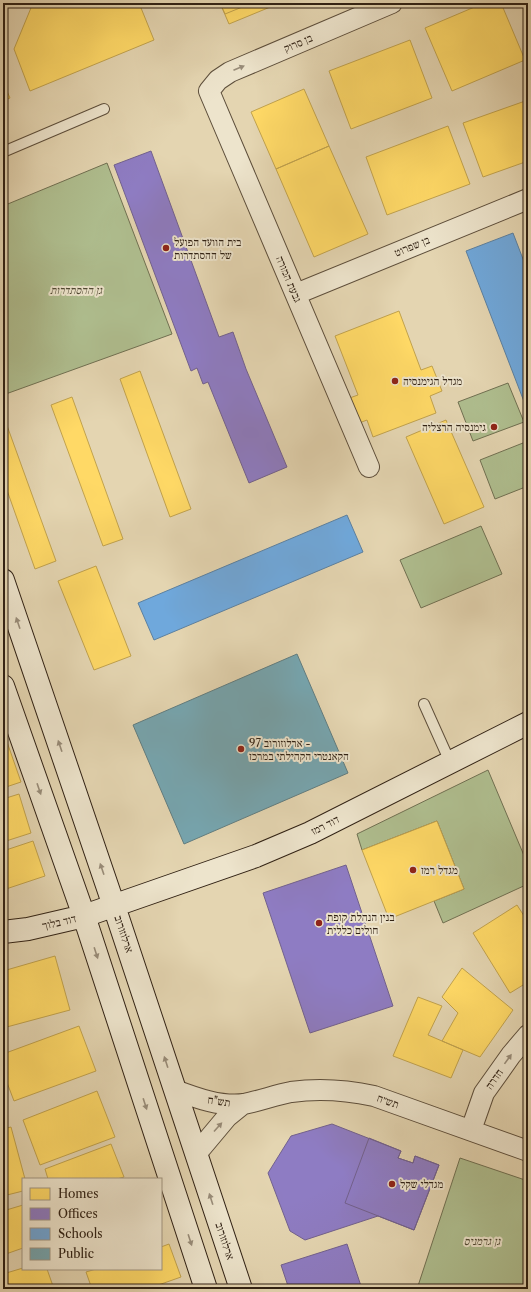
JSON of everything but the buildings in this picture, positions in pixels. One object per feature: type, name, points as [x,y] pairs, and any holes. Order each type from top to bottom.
[{"type":"street","name":"בן סרוק","points":[[209,91],[218,80],[230,72],[392,3]]},
{"type":"street","name":"גבעת המורה","points":[[209,91],[369,467]]},
{"type":"street","name":"בן שפרוט","points":[[296,294],[528,199]]},
{"type":"street","name":"ארלוזורוב","points":[[3,580],[114,906],[241,1289]]},
{"type":"street","points":[[3,686],[84,916],[206,1289]]},
{"type":"street","name":"דוד רמז","points":[[114,906],[256,856],[310,833],[528,723]]},
{"type":"street","name":"דוד בלוך","points":[[3,932],[28,929],[84,916],[114,906]]},
{"type":"street","name":"חדרה","points":[[471,1130],[484,1093],[528,1034]]},
{"type":"street","name":"תש\"ח","points":[[175,1090],[191,1096],[222,1103],[243,1104]]},
{"type":"street","name":"תש״ח","points":[[243,1104],[291,1092],[320,1090],[348,1091],[374,1096],[528,1151]]},
{"type":"street","name":"תש\"ח","points":[[196,1154],[227,1117],[243,1104]]},
{"type":"lane","points":[[3,152],[104,109]]},
{"type":"lane","points":[[424,704],[450,762]]},
{"type":"green space","name":"גן ההסתדרות","points":[[107,163],[172,334],[3,395],[3,206]]},
{"type":"green space","points":[[508,383],[524,422],[473,441],[458,402]]},
{"type":"green space","points":[[528,441],[528,486],[495,499],[480,460]]},
{"type":"green space","points":[[481,526],[502,574],[421,608],[400,560]]},
{"type":"green space","points":[[488,770],[528,865],[528,884],[443,923],[434,901],[464,889],[437,821],[362,850],[357,834]]},
{"type":"green space","name":"גן גרמניס","points":[[460,1158],[528,1181],[528,1289],[417,1289]]},
{"type":"place","name":"בית הוועד הפועל של ההסתדרות","points":[[166,248]]},
{"type":"place","name":"מגדל הגימנסיה","points":[[395,381]]},
{"type":"place","name":"גימנסיה הרצליה","points":[[494,427]]},
{"type":"place","name":"ארלוזורוב 97 - הקאנטרי הקהילתי במרכז","points":[[241,749]]},
{"type":"place","name":"מגדל רמז","points":[[413,870]]},
{"type":"place","name":"בנין הנהלת קופת חולים כללית","points":[[319,923]]},
{"type":"place","name":"מגדלי שקל","points":[[392,1184]]}]
